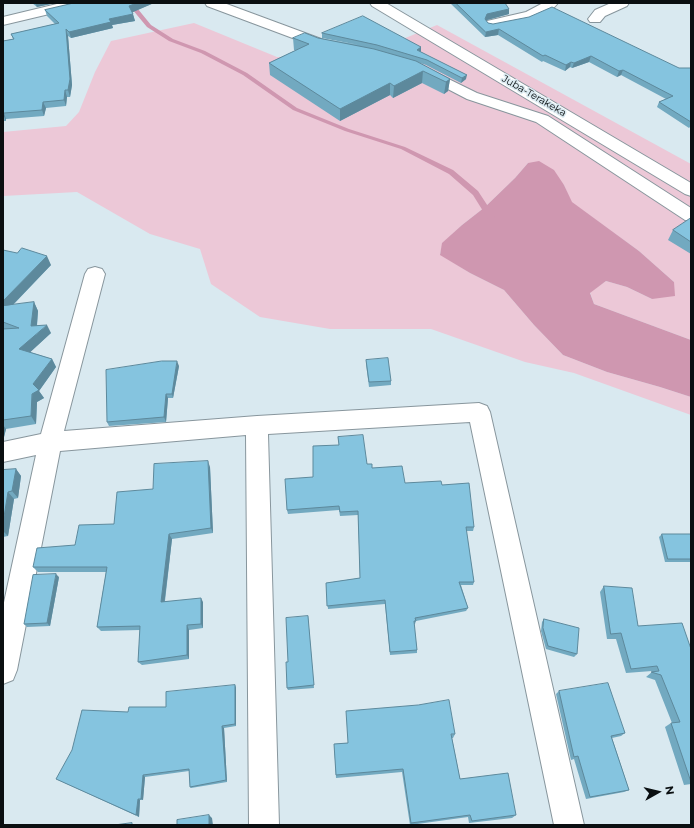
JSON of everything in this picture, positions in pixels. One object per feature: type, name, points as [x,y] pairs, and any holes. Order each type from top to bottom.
[{"type":"street","points":[[3,8],[25,3]]},
{"type":"street","points":[[3,21],[78,3]]},
{"type":"street","points":[[212,3],[324,45],[339,48]]},
{"type":"street","name":"Juba-Terakeka","points":[[377,3],[691,190]]},
{"type":"street","points":[[492,24],[529,15],[551,3]]},
{"type":"street","points":[[595,18],[600,13],[622,3]]},
{"type":"street","points":[[406,65],[447,82],[472,96],[542,119],[691,216]]},
{"type":"street","points":[[3,670],[50,442],[95,274]]},
{"type":"street","points":[[3,452],[50,442],[257,425],[479,412],[569,825]]},
{"type":"street","points":[[257,425],[264,825]]},
{"type":"shaded area","points":[[194,23],[277,57],[313,56],[335,67],[437,25],[691,164],[691,340],[594,304],[590,292],[606,281],[627,287],[652,299],[674,282],[639,251],[571,202],[564,185],[528,163],[485,207],[462,225],[443,243],[440,254],[470,273],[504,290],[534,325],[563,355],[607,372],[691,397],[691,415],[574,373],[525,362],[431,329],[330,329],[260,317],[211,284],[200,249],[150,234],[77,192],[3,196],[3,132],[66,126],[79,112],[95,72],[111,41]]},
{"type":"shaded area","points":[[539,161],[554,170],[564,185],[572,202],[639,251],[674,282],[675,296],[652,299],[627,287],[606,281],[590,293],[594,304],[691,340],[691,397],[607,372],[563,355],[534,325],[504,290],[470,273],[440,255],[442,243],[485,207],[528,163]]},
{"type":"building","points":[[74,3],[137,3],[129,6],[133,14],[109,19],[111,22],[69,32],[66,29],[70,79],[68,90],[65,90],[64,100],[43,102],[42,110],[4,113],[3,115],[3,41],[14,39],[11,34],[59,23],[45,10]]},
{"type":"building","points":[[456,3],[505,3],[509,9],[487,14],[485,19],[488,23],[493,24],[529,17],[552,7],[679,68],[691,68],[691,122],[659,102],[673,96],[623,70],[619,71],[591,56],[566,65],[545,55],[543,56],[499,29],[486,32]]},
{"type":"building","points":[[363,16],[421,47],[417,50],[467,75],[462,78],[427,60],[377,45],[322,33]]},
{"type":"building","points":[[305,33],[318,38],[374,49],[416,61],[450,79],[446,82],[423,71],[394,86],[390,83],[340,109],[269,63],[309,44],[293,38]]},
{"type":"building","points":[[691,218],[691,242],[673,230]]},
{"type":"building","points":[[22,248],[47,256],[3,301],[3,250],[17,253]]},
{"type":"building","points":[[34,302],[31,326],[47,325],[19,349],[52,359],[33,384],[39,390],[32,394],[31,416],[3,420],[3,329],[19,328],[3,322],[3,306]]},
{"type":"building","points":[[388,358],[391,381],[369,382],[366,360]]},
{"type":"building","points":[[162,361],[177,361],[172,394],[166,394],[164,417],[107,422],[106,370]]},
{"type":"building","points":[[363,435],[367,464],[372,464],[372,468],[402,466],[405,483],[441,481],[442,485],[469,483],[474,527],[466,527],[474,582],[459,582],[468,608],[415,618],[417,650],[390,652],[385,600],[327,606],[326,583],[360,578],[358,511],[340,512],[339,506],[287,510],[285,479],[313,477],[313,446],[339,445],[338,437]]},
{"type":"building","points":[[208,461],[211,528],[169,534],[161,602],[201,598],[201,624],[187,625],[187,655],[138,662],[140,626],[97,627],[107,567],[33,567],[37,548],[75,545],[79,525],[114,524],[117,492],[153,489],[154,464]]},
{"type":"building","points":[[16,469],[12,491],[8,492],[3,523],[3,470]]},
{"type":"building","points":[[662,534],[691,534],[691,559],[668,559]]},
{"type":"building","points":[[56,574],[47,623],[24,624],[33,575]]},
{"type":"building","points":[[604,586],[632,588],[638,626],[682,623],[691,649],[691,782],[671,723],[680,722],[661,675],[651,672],[659,671],[657,666],[631,669],[621,633],[611,634]]},
{"type":"building","points":[[308,616],[314,685],[287,688],[286,662],[288,662],[286,618]]},
{"type":"building","points":[[544,619],[579,628],[577,654],[548,646],[543,628]]},
{"type":"building","points":[[608,683],[625,733],[611,736],[629,790],[590,797],[578,756],[574,757],[559,691]]},
{"type":"building","points":[[235,685],[235,724],[222,726],[226,780],[190,787],[189,769],[143,775],[141,799],[138,799],[136,815],[56,779],[72,750],[82,710],[128,712],[129,707],[166,707],[166,692]]},
{"type":"building","points":[[449,700],[455,734],[451,734],[460,779],[508,773],[516,815],[472,821],[470,815],[411,823],[403,769],[336,775],[334,744],[348,743],[346,711],[418,705]]},
{"type":"building","points":[[209,815],[209,825],[177,825],[177,820]]},
{"type":"building","points":[[132,823],[132,825],[115,825]]},
{"type":"waterway","points":[[130,3],[149,26],[171,40],[203,52],[245,74],[295,109],[347,130],[403,148],[451,172],[476,193],[491,217]]}]
